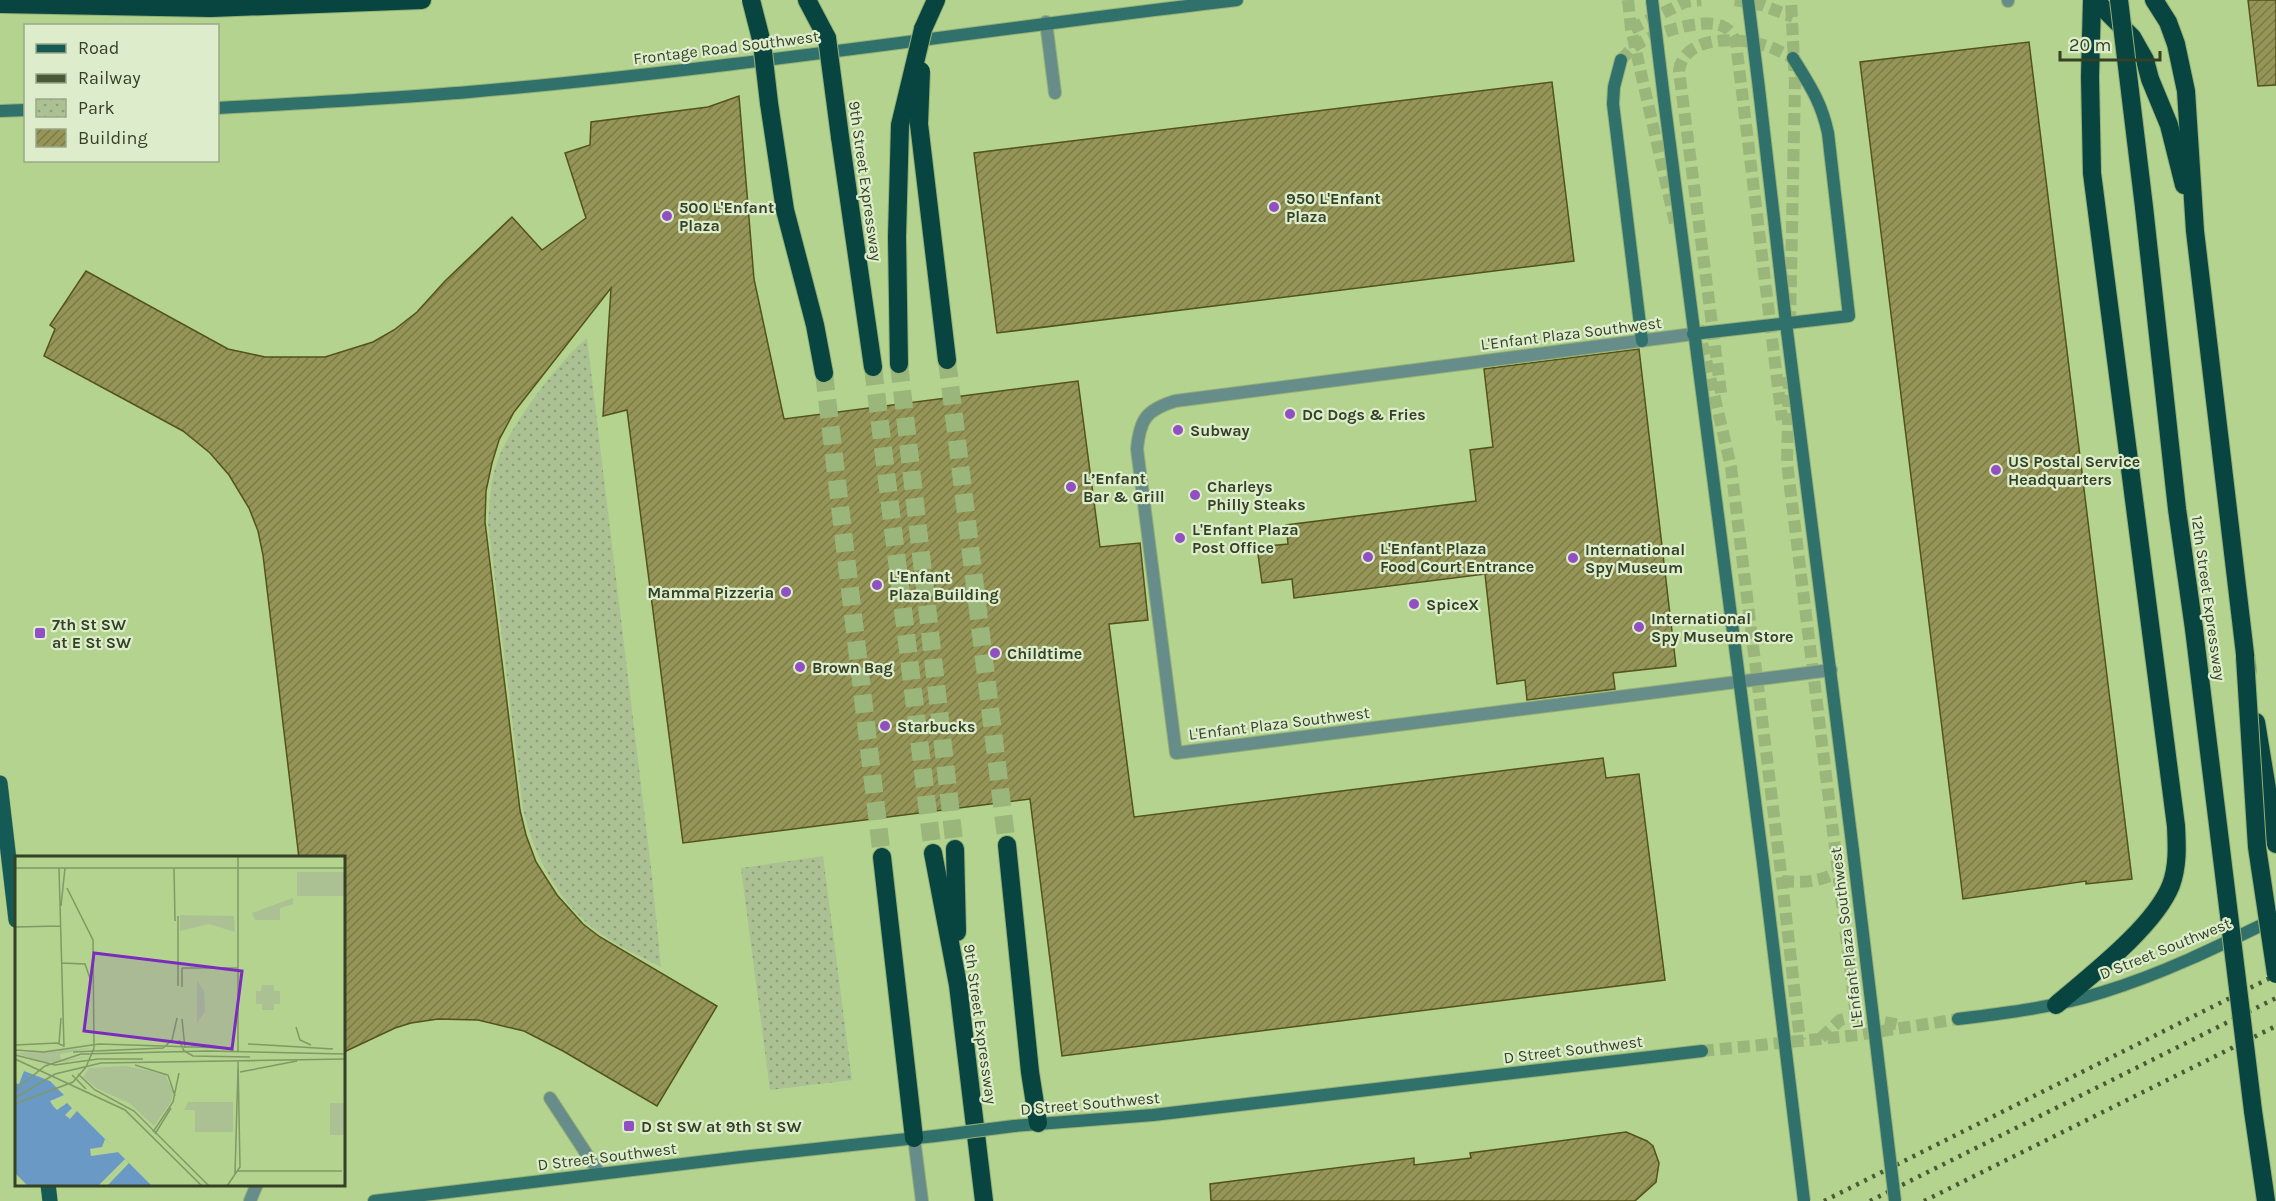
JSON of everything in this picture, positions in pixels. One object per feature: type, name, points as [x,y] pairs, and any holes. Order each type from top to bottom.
[{"type":"highway","points":[[0,4],[211,8],[422,0]]},
{"type":"highway","points":[[751,0],[762,43],[785,210],[815,325],[824,373]]},
{"type":"highway","points":[[807,0],[827,38]]},
{"type":"highway","name":"9th Street Expressway","points":[[822,0],[873,367]]},
{"type":"highway","points":[[899,364],[897,237],[900,125],[923,29],[936,0]]},
{"type":"highway","points":[[2056,1005],[2147,922],[2170,886],[2176,867],[2176,826],[2092,173],[2090,77],[2094,0]]},
{"type":"highway","points":[[2094,0],[2132,37],[2145,60],[2150,79],[2169,125],[2195,231]]},
{"type":"highway","name":"12th Street Expressway","points":[[2119,0],[2177,509],[2266,1201]]},
{"type":"highway","points":[[2154,0],[2168,22],[2176,44],[2186,91],[2195,231],[2245,657],[2276,844]]},
{"type":"highway","points":[[923,29],[919,124],[947,360]]},
{"type":"highway","points":[[2245,657],[2257,847],[2276,974]]},
{"type":"highway","points":[[1007,844],[1030,1072],[1038,1123]]},
{"type":"highway","points":[[955,849],[958,985]]},
{"type":"highway","name":"9th Street Expressway","points":[[933,853],[958,985],[984,1201]]},
{"type":"highway","points":[[882,857],[914,1138]]},
{"type":"main road","points":[[0,783],[15,911]]},
{"type":"main road","points":[[48,1186],[50,1201]]},
{"type":"street","name":"Frontage Road Southwest","points":[[219,108],[472,92],[577,81],[715,66],[1046,22],[1237,0]]},
{"type":"street","points":[[1652,0],[1804,1201]]},
{"type":"street","name":"L'Enfant Plaza Southwest","points":[[1748,0],[1895,1201]]},
{"type":"street","points":[[1046,22],[1055,93]]},
{"type":"street","points":[[1786,323],[1849,316],[1828,133],[1818,97],[1793,58]]},
{"type":"street","points":[[1622,60],[1614,87],[1613,104],[1642,341]]},
{"type":"street","points":[[0,111],[24,110]]},
{"type":"street","name":"L'Enfant Plaza Southwest","points":[[1786,323],[1175,401],[1150,412],[1143,421],[1137,449],[1176,753],[1831,670]]},
{"type":"street","name":"D Street Southwest","points":[[1958,1019],[2056,1005],[2102,993],[2151,976],[2276,918]]},
{"type":"street","name":"D Street Southwest","points":[[374,1201],[1038,1123],[1153,1115],[1702,1051]]},
{"type":"street","points":[[550,1098],[599,1173]]},
{"type":"street","points":[[914,1138],[922,1201]]},
{"type":"street","points":[[250,1201],[257,1186]]},
{"type":"green space","points":[[587,338],[661,967],[607,938],[577,913],[553,882],[535,847],[523,809],[488,522],[493,477],[497,462],[512,431],[549,378]]},
{"type":"green space","points":[[823,856],[852,1080],[770,1090],[741,868]]},
{"type":"building","points":[[2248,0],[2276,0],[2276,85],[2258,86]]},
{"type":"building","name":"US Postal Service Headquarters","points":[[2029,42],[2132,879],[2086,884],[2086,881],[1963,899],[1860,62]]},
{"type":"building","name":"950 L'Enfant Plaza","points":[[1552,82],[1574,261],[997,333],[974,153]]},
{"type":"building","points":[[739,96],[754,279],[784,419],[1078,381],[1100,547],[1140,543],[1148,620],[1109,624],[1134,817],[1603,758],[1606,778],[1639,774],[1665,980],[1062,1056],[1030,799],[683,843],[627,410],[603,416],[611,288],[514,412],[499,440],[486,491],[485,522],[520,810],[536,862],[557,895],[583,924],[600,937],[717,1006],[657,1106],[524,1031],[478,1020],[438,1019],[411,1023],[345,1052],[345,856],[299,856],[263,555],[258,531],[249,508],[229,475],[210,453],[183,431],[44,356],[55,329],[50,325],[86,271],[228,349],[265,357],[325,357],[373,342],[394,330],[417,312],[445,281],[512,217],[542,250],[586,218],[565,153],[590,145],[591,122],[708,107]]},
{"type":"building","name":"International Spy Museum","points":[[1639,349],[1676,666],[1613,673],[1615,689],[1527,700],[1525,680],[1497,684],[1485,574],[1294,598],[1292,579],[1262,583],[1257,547],[1288,544],[1286,525],[1476,501],[1470,450],[1493,447],[1484,369]]},
{"type":"building","points":[[1626,1132],[1653,1146],[1659,1163],[1656,1182],[1635,1201],[1211,1201],[1210,1184],[1414,1158],[1414,1165],[1471,1158],[1470,1153]]},
{"type":"tunnel","points":[[1628,0],[1631,29],[1676,227]]},
{"type":"tunnel","points":[[1631,29],[1685,2],[1701,0]]},
{"type":"tunnel","points":[[1735,0],[1762,5],[1793,17]]},
{"type":"tunnel","points":[[1790,323],[1795,83],[1791,0]]},
{"type":"tunnel","points":[[1621,60],[1631,49],[1649,38],[1688,26],[1701,24],[1722,26],[1735,40],[1782,420]]},
{"type":"tunnel","points":[[1721,393],[1679,71],[1683,59],[1691,50],[1715,41],[1756,43],[1793,58]]},
{"type":"tunnel","points":[[1698,326],[1731,467],[1800,1040]]},
{"type":"tunnel","points":[[947,360],[1007,845]]},
{"type":"tunnel","points":[[899,364],[955,849]]},
{"type":"tunnel","points":[[873,367],[933,853]]},
{"type":"tunnel","points":[[824,373],[882,857]]},
{"type":"tunnel","points":[[1789,377],[1787,463],[1856,1016]]},
{"type":"tunnel","points":[[1782,881],[1811,881],[1837,872]]},
{"type":"tunnel","points":[[1821,1038],[1840,1020],[1856,1016],[1899,1025]]},
{"type":"tunnel","points":[[1702,1051],[1858,1035],[1958,1019]]},
{"type":"railway","points":[[1824,1201],[2276,975]]},
{"type":"railway","points":[[1870,1201],[2276,998]]},
{"type":"railway","points":[[1924,1201],[2276,1026]]},
{"type":"place","name":"950 L'Enfant Plaza","points":[[1274,207]]},
{"type":"place","name":"500 L'Enfant Plaza","points":[[667,216]]},
{"type":"place","name":"DC Dogs & Fries","points":[[1290,414]]},
{"type":"place","name":"Subway","points":[[1178,430]]},
{"type":"place","name":"US Postal Service Headquarters","points":[[1996,470]]},
{"type":"place","name":"L’Enfant Bar & Grill","points":[[1071,487]]},
{"type":"place","name":"Charleys Philly Steaks","points":[[1195,495]]},
{"type":"place","name":"L'Enfant Plaza Post Office","points":[[1180,538]]},
{"type":"place","name":"L'Enfant Plaza Food Court Entrance","points":[[1368,557]]},
{"type":"place","name":"International Spy Museum","points":[[1573,558]]},
{"type":"place","name":"L'Enfant Plaza Building","points":[[877,585]]},
{"type":"place","name":"Mamma Pizzeria","points":[[786,592]]},
{"type":"place","name":"SpiceX","points":[[1414,604]]},
{"type":"place","name":"International Spy Museum Store","points":[[1639,627]]},
{"type":"place","name":"7th St SW at E St SW","points":[[40,633]]},
{"type":"place","name":"Childtime","points":[[995,653]]},
{"type":"place","name":"Brown Bag","points":[[800,667]]},
{"type":"place","name":"Starbucks","points":[[885,726]]},
{"type":"place","name":"D St SW at 9th St SW","points":[[629,1126]]}]
